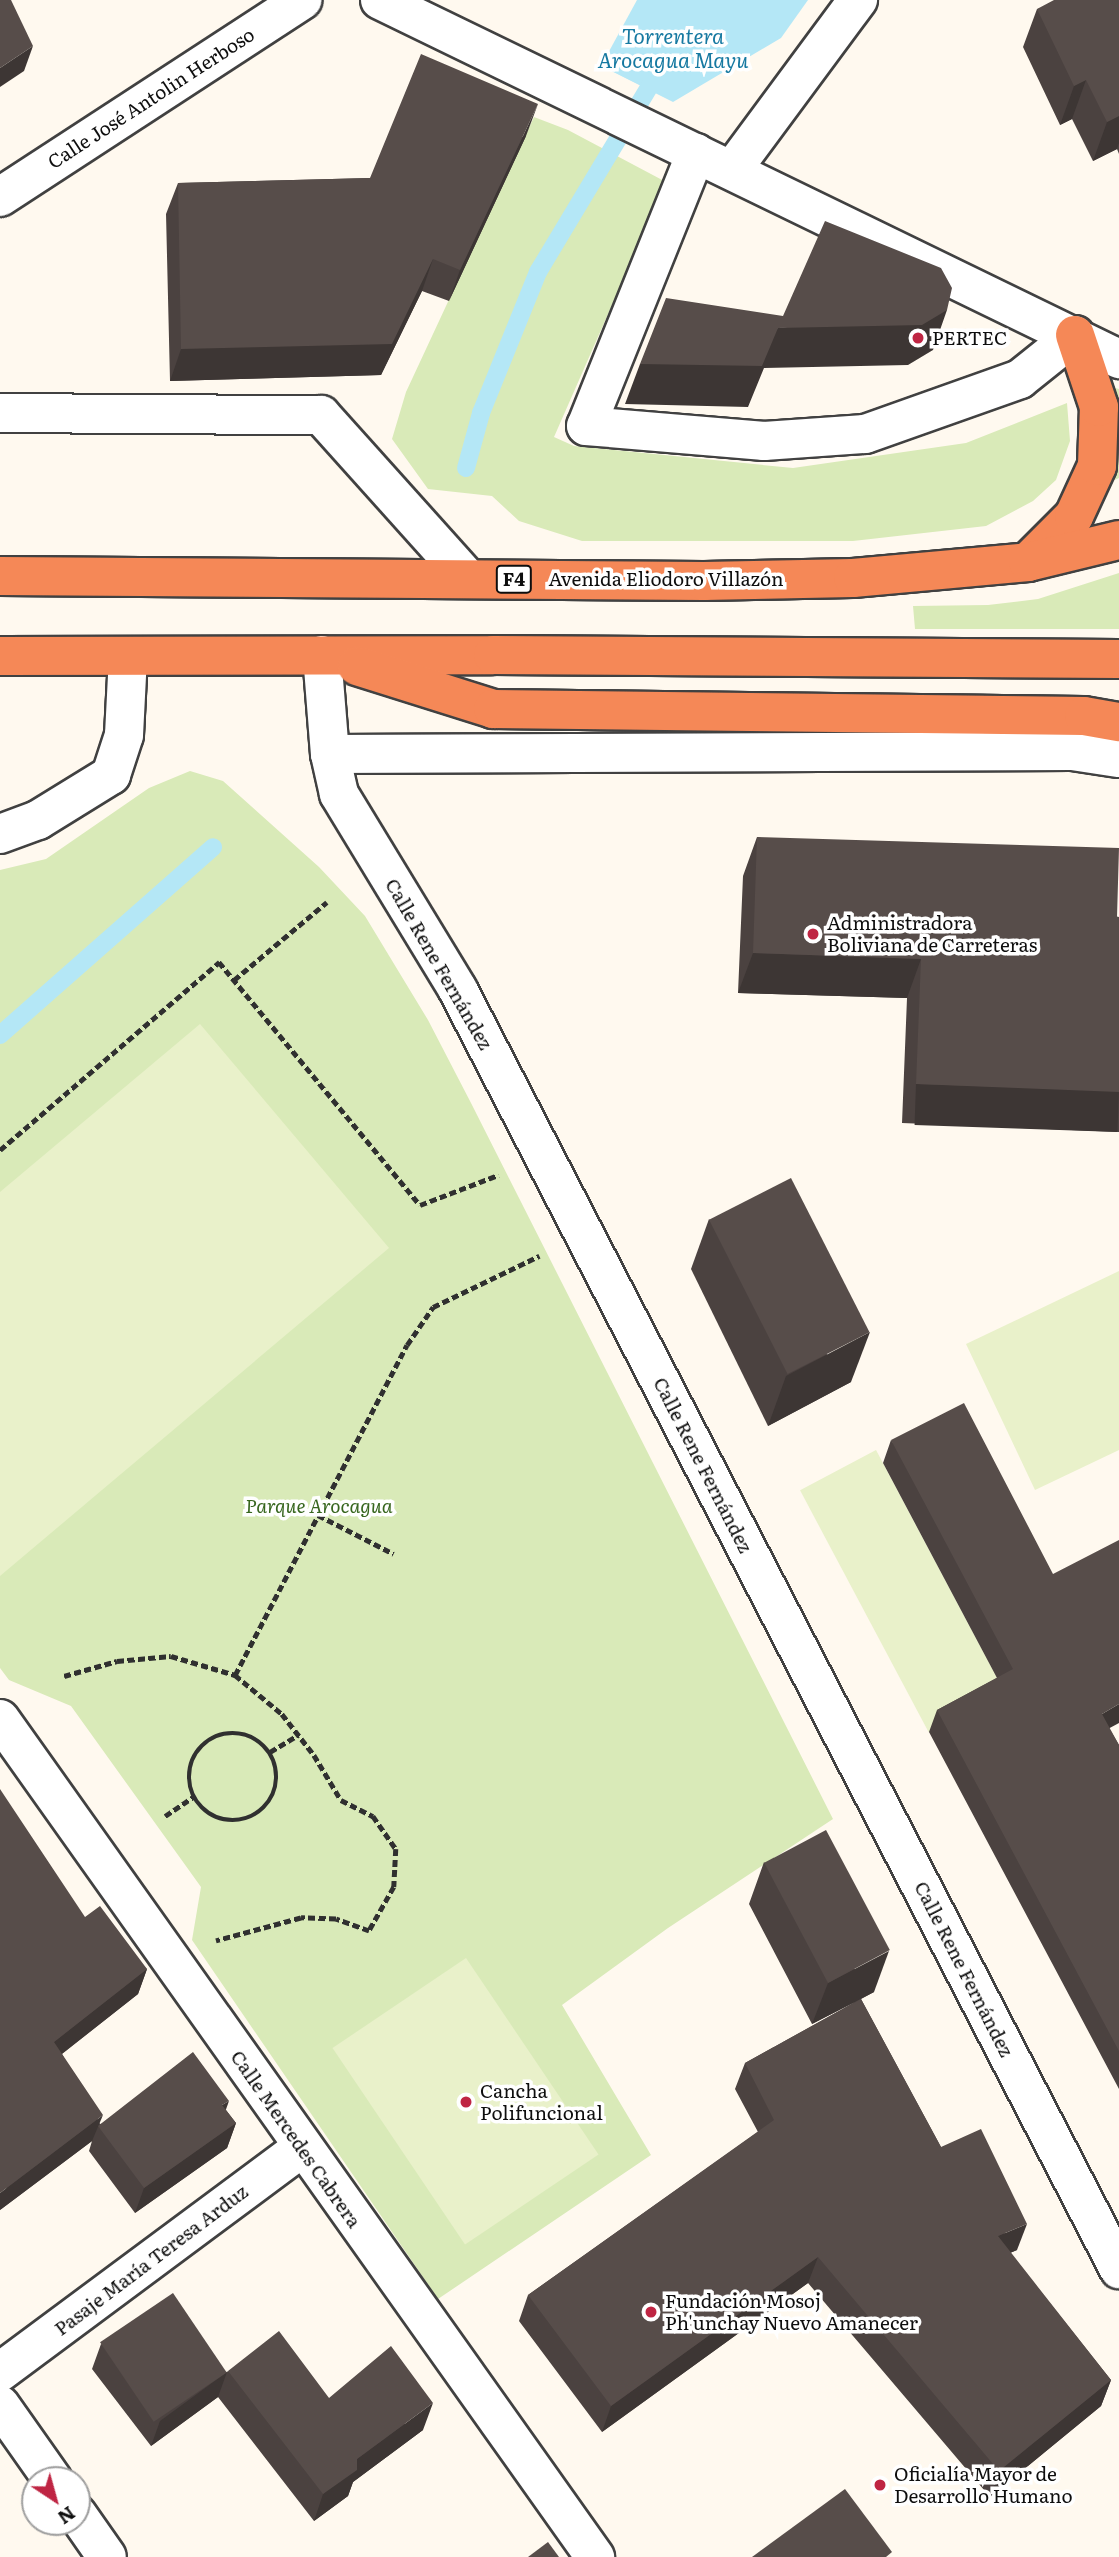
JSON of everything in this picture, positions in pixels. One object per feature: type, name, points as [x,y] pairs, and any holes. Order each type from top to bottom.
[{"type":"highway","points":[[1028,562],[1074,516],[1097,466],[1099,407],[1090,370],[1075,335]]},
{"type":"highway","name":"Avenida Eliodoro Villazón","points":[[0,576],[853,578],[1028,562],[1119,540]]},
{"type":"highway","points":[[322,654],[493,709],[1084,716],[1119,722]]},
{"type":"highway","points":[[0,656],[322,654],[1119,659]]},
{"type":"street","name":"Calle José Antolin Herboso","points":[[0,197],[302,0]]},
{"type":"street","points":[[380,0],[1075,335],[1119,359]]},
{"type":"street","points":[[732,170],[858,0]]},
{"type":"street","points":[[696,153],[586,426],[764,441],[865,434],[1020,379],[1075,335]]},
{"type":"street","points":[[0,413],[321,415],[467,578]]},
{"type":"street","name":"Calle Rene Fernández","points":[[322,654],[330,754],[339,794],[458,990],[1119,2269]]},
{"type":"street","points":[[0,834],[38,820],[111,775],[124,735],[128,656]]},
{"type":"street","points":[[330,754],[1072,751],[1119,758]]},
{"type":"street","name":"Calle Mercedes Cabrera","points":[[0,1719],[302,2148],[595,2557]]},
{"type":"street","name":"Pasaje María Teresa Arduz","points":[[0,2372],[302,2148]]},
{"type":"street","points":[[0,2405],[43,2466]]},
{"type":"street","points":[[91,2534],[107,2557]]},
{"type":"path","points":[[234,980],[327,902]]},
{"type":"path","points":[[0,1150],[219,962],[420,1205],[544,1157]]},
{"type":"path","points":[[235,1675],[407,1345],[433,1307],[584,1235]]},
{"type":"path","points":[[318,1516],[394,1554]]},
{"type":"path","points":[[64,1675],[117,1661],[171,1656],[235,1675],[282,1714],[341,1800],[373,1816],[396,1849],[394,1887],[369,1931],[336,1919],[301,1918],[258,1927],[209,1943]]},
{"type":"path","points":[[233,1732],[249,1735],[270,1752],[278,1778],[268,1804],[258,1814],[244,1820],[228,1821],[202,1809],[193,1797],[190,1768],[195,1753],[212,1738],[233,1732]]},
{"type":"path","points":[[270,1752],[298,1735]]},
{"type":"path","points":[[165,1816],[193,1797]]},
{"type":"green space","points":[[534,117],[568,130],[666,182],[554,437],[574,446],[793,468],[966,443],[1067,403],[1070,441],[1056,480],[1033,501],[986,526],[853,541],[582,541],[519,521],[492,496],[428,489],[392,439],[406,392]]},
{"type":"green space","points":[[1115,388],[1119,389],[1119,426]]},
{"type":"green space","points":[[1119,426],[1119,478],[1110,482]]},
{"type":"green space","points":[[1119,573],[1119,629],[915,629],[913,606],[988,605],[1038,599]]},
{"type":"green space","name":"Parque Arocagua","points":[[190,771],[223,781],[319,867],[365,916],[428,1020],[833,1819],[668,1928],[562,2005],[651,2155],[438,2299],[192,1940],[201,1887],[71,1706],[9,1680],[0,1668],[0,870],[46,859],[149,788]]},
{"type":"green space","points":[[200,1024],[389,1248],[0,1576],[0,1192]]},
{"type":"green space","points":[[1119,1271],[1119,1450],[1035,1490],[966,1344]]},
{"type":"green space","points":[[876,1450],[1005,1692],[929,1732],[800,1490]]},
{"type":"green space","name":"Cancha Polifuncional","points":[[466,1958],[599,2154],[465,2245],[333,2048]]},
{"type":"water","name":"Torrentera Arocagua Mayu","points":[[637,0],[808,0],[781,38],[673,102],[601,66]]},
{"type":"pier","points":[[601,66],[672,102],[670,106],[599,70]]},
{"type":"building","points":[[0,0],[11,0],[33,46],[0,68]]},
{"type":"building","points":[[1054,0],[1119,0],[1119,116],[1107,122],[1086,80],[1074,86],[1037,9]]},
{"type":"building","points":[[421,54],[538,104],[460,270],[433,259],[392,344],[181,349],[178,183],[370,178]]},
{"type":"building","points":[[825,221],[941,268],[952,288],[947,310],[922,325],[778,328],[762,366],[640,364],[666,298],[783,316]]},
{"type":"building","points":[[757,837],[1119,848],[1119,1092],[916,1084],[921,959],[753,953]]},
{"type":"building","points":[[791,1178],[870,1332],[788,1374],[709,1220]]},
{"type":"building","points":[[964,1403],[1053,1574],[1119,1540],[1119,1704],[1102,1714],[1119,1745],[1119,2051],[937,1710],[1013,1669],[891,1440]]},
{"type":"building","points":[[0,1789],[85,1917],[100,1906],[147,1969],[54,2042],[103,2115],[0,2193]]},
{"type":"building","points":[[826,1830],[890,1950],[828,1983],[764,1863]]},
{"type":"building","points":[[861,1999],[941,2147],[981,2129],[1027,2224],[998,2236],[1111,2380],[999,2471],[818,2257],[611,2406],[528,2295],[774,2120],[745,2063]]},
{"type":"building","points":[[193,2052],[229,2101],[222,2105],[236,2123],[144,2188],[98,2126]]},
{"type":"building","points":[[173,2293],[227,2373],[154,2422],[100,2342]]},
{"type":"building","points":[[279,2331],[329,2398],[391,2346],[433,2403],[357,2459],[357,2470],[323,2494],[228,2371]]},
{"type":"building","points":[[845,2489],[892,2552],[886,2557],[752,2557]]},
{"type":"building","points":[[548,2542],[559,2557],[528,2557]]},
{"type":"waterway","name":"Torrentera Arocagua Mayu","points":[[466,468],[481,413],[538,272],[659,71]]},
{"type":"waterway","name":"Torrentera Arocagua Mayu","points":[[0,1035],[213,847]]},
{"type":"place","name":"PERTEC","points":[[918,338]]},
{"type":"place","name":"Administradora Boliviana de Carreteras","points":[[813,934]]},
{"type":"place","name":"Cancha Polifuncional","points":[[466,2102]]},
{"type":"place","name":"Fundación Mosoj Ph'unchay Nuevo Amanecer","points":[[651,2312]]},
{"type":"place","name":"Oficialía Mayor de Desarrollo Humano","points":[[880,2485]]}]
